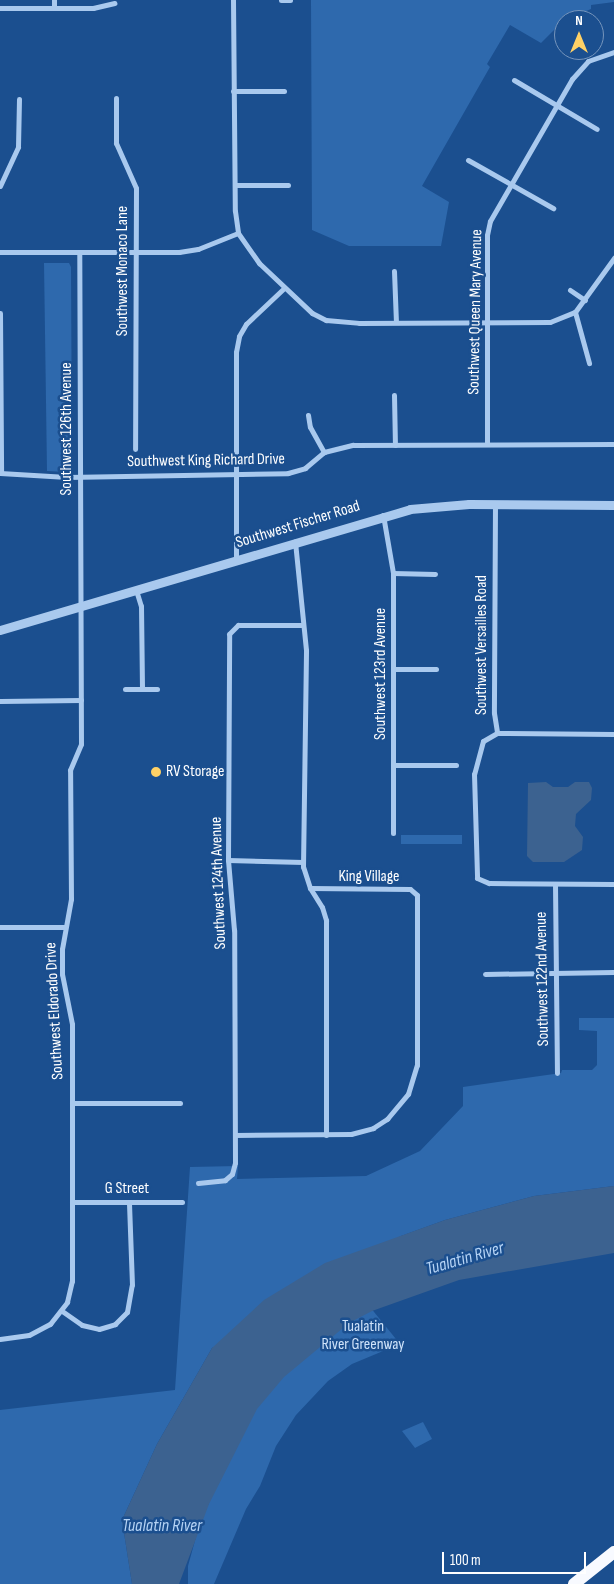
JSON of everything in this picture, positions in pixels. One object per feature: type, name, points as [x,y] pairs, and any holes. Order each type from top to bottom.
[{"type":"highway","points":[[574,1584],[614,1552]]},
{"type":"street","points":[[54,0],[54,8]]},
{"type":"street","points":[[233,0],[235,185],[238,233],[259,263],[283,289],[312,313],[326,320],[550,322],[574,312],[585,300],[614,258]]},
{"type":"street","points":[[281,0],[290,0]]},
{"type":"street","points":[[0,8],[93,8],[114,3]]},
{"type":"street","name":"Southwest Queen Mary Avenue","points":[[487,444],[487,234],[490,221],[581,68],[599,55],[614,52]]},
{"type":"street","points":[[514,80],[597,129]]},
{"type":"street","points":[[233,91],[284,90]]},
{"type":"street","name":"Southwest Monaco Lane","points":[[116,98],[116,143],[136,188],[135,449]]},
{"type":"street","points":[[0,186],[18,147],[19,99]]},
{"type":"street","points":[[468,160],[554,208]]},
{"type":"street","points":[[235,185],[288,185]]},
{"type":"street","points":[[0,252],[136,252],[198,249],[238,233]]},
{"type":"street","name":"Southwest 126th Avenue","points":[[79,252],[80,606]]},
{"type":"street","points":[[394,271],[396,322]]},
{"type":"street","points":[[236,559],[236,352],[239,336],[246,324],[283,289]]},
{"type":"street","points":[[570,290],[585,300]]},
{"type":"street","points":[[574,312],[589,363]]},
{"type":"street","points":[[0,313],[0,473]]},
{"type":"street","points":[[394,395],[395,444]]},
{"type":"street","points":[[308,415],[310,427],[324,452]]},
{"type":"street","name":"Southwest King Richard Drive","points":[[0,473],[80,477],[296,472],[324,452],[353,444],[614,444]]},
{"type":"street","name":"Southwest Fischer Road","points":[[0,630],[383,515],[427,506],[495,504],[614,505]]},
{"type":"street","name":"Southwest Versailles Road","points":[[495,504],[494,714],[496,733],[483,741],[474,774],[477,878],[488,883],[614,884]]},
{"type":"street","name":"Southwest 123rd Avenue","points":[[383,515],[391,547],[393,573],[393,833]]},
{"type":"street","points":[[295,541],[302,626],[306,650],[303,862],[310,888],[326,920],[326,1135]]},
{"type":"street","points":[[393,573],[435,574]]},
{"type":"street","points":[[136,590],[142,606],[142,689]]},
{"type":"street","name":"Southwest Eldorado Drive","points":[[0,1339],[40,1331],[62,1311],[72,1281],[72,1024],[62,974],[64,927],[71,899],[70,770],[81,744],[80,606]]},
{"type":"street","name":"Southwest 124th Avenue","points":[[198,1183],[225,1180],[232,1174],[235,1135],[234,930],[228,860],[228,640],[231,630],[238,625],[302,626]]},
{"type":"street","points":[[393,669],[436,669]]},
{"type":"street","points":[[126,689],[157,689]]},
{"type":"street","points":[[0,700],[81,700]]},
{"type":"street","points":[[496,733],[614,734]]},
{"type":"street","points":[[393,765],[456,765]]},
{"type":"street","points":[[228,860],[303,862]]},
{"type":"street","name":"Southwest 122nd Avenue","points":[[555,884],[557,1073]]},
{"type":"street","name":"King Village","points":[[235,1135],[350,1134],[373,1128],[387,1119],[408,1094],[413,1081],[417,1065],[417,895],[410,890],[310,888]]},
{"type":"street","points":[[0,927],[64,927]]},
{"type":"street","points":[[485,974],[614,972]]},
{"type":"street","points":[[72,1104],[180,1103]]},
{"type":"street","name":"G Street","points":[[72,1202],[182,1202]]},
{"type":"street","points":[[62,1311],[82,1325],[99,1329],[115,1324],[127,1312],[132,1285],[129,1202]]},
{"type":"green space","points":[[311,0],[614,0],[614,2],[591,5],[591,9],[589,10],[554,10],[554,30],[541,43],[510,25],[487,64],[490,67],[422,186],[449,202],[441,246],[349,246],[312,230]]},
{"type":"green space","points":[[44,263],[69,263],[71,267],[72,468],[66,472],[47,471]]},
{"type":"green space","points":[[401,835],[462,835],[462,844],[401,844]]},
{"type":"green space","points":[[579,1018],[614,1018],[614,1186],[534,1196],[445,1220],[401,1236],[212,1348],[157,1444],[122,1520],[132,1584],[0,1584],[0,1410],[175,1390],[190,1167],[238,1166],[237,1179],[366,1176],[420,1151],[463,1106],[463,1087],[561,1073],[562,1070],[592,1070],[597,1065],[597,1031],[579,1030]]},
{"type":"green space","name":"Tualatin River Greenway","points":[[370,1307],[400,1344],[352,1364],[328,1381],[296,1415],[276,1446],[260,1486],[246,1509],[214,1584],[188,1584],[188,1566],[199,1526],[239,1433],[281,1374]]},
{"type":"green space","points":[[423,1422],[432,1439],[415,1448],[402,1431]]},
{"type":"water","points":[[546,782],[553,787],[568,787],[575,782],[589,782],[592,788],[591,800],[576,814],[575,826],[583,837],[582,850],[564,862],[533,862],[527,856],[528,783]]},
{"type":"water","name":"Tualatin River","points":[[614,1186],[614,1253],[459,1280],[372,1311],[349,1323],[284,1377],[257,1409],[209,1504],[179,1584],[132,1584],[122,1520],[157,1444],[212,1348],[264,1300],[325,1263],[445,1220],[534,1196]]},
{"type":"place","name":"RV Storage","points":[[156,772]]}]
